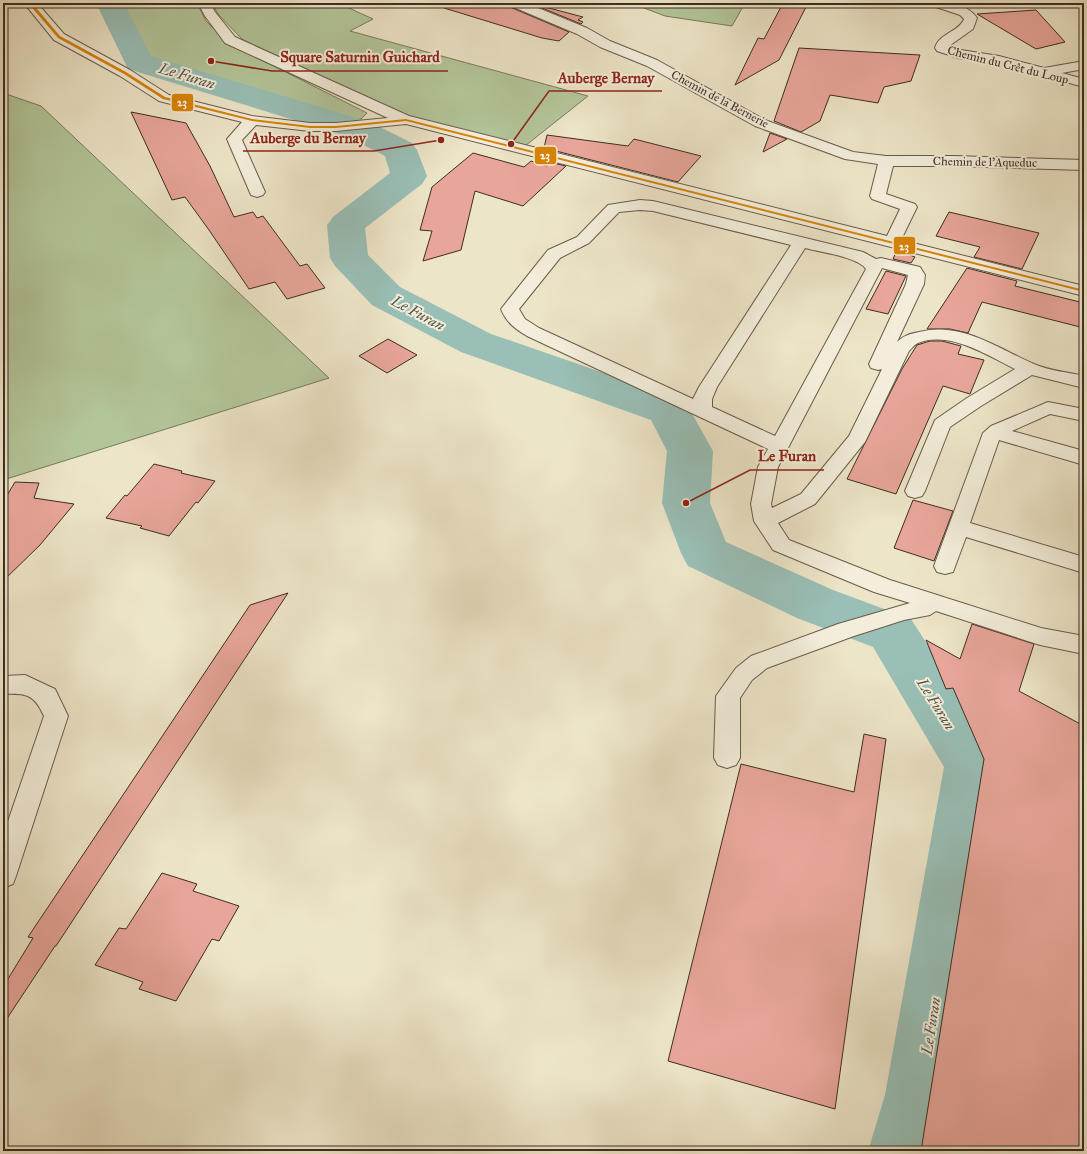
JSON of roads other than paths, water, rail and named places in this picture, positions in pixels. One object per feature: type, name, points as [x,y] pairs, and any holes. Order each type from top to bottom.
[{"type":"street","points":[[30,3],[59,37],[125,73],[164,98],[252,120],[310,127],[336,127],[406,120]]},
{"type":"street","points":[[204,3],[209,13],[230,40],[295,71],[406,120],[1084,291]]},
{"type":"street","name":"Chemin de la Bernerie","points":[[515,3],[582,31],[605,44],[652,63],[760,124],[850,156],[886,161]]},
{"type":"street","name":"Chemin du Crêt du Loup","points":[[937,3],[964,12],[971,18],[968,26],[943,43],[942,48],[958,54],[999,60],[1084,83]]},
{"type":"street","points":[[1039,72],[1084,65]]},
{"type":"street","points":[[252,120],[234,140],[257,192]]},
{"type":"street","points":[[886,161],[878,196],[908,207],[892,242]]},
{"type":"street","name":"Chemin de l'Aqueduc","points":[[886,161],[954,161],[1084,165]]},
{"type":"street","points":[[779,446],[533,332],[519,324],[512,316],[510,308],[554,254],[583,240],[614,208],[640,205],[653,206],[857,256],[873,265],[881,263],[914,271],[917,275],[915,284],[873,373]]},
{"type":"street","points":[[702,411],[702,399],[708,387],[800,243]]},
{"type":"street","points":[[873,265],[874,269],[768,467],[761,504],[765,521],[780,545],[882,586],[1040,636],[1084,645]]},
{"type":"street","points":[[765,521],[808,499],[858,438],[901,348],[911,339],[931,334],[956,336],[978,343],[1029,369],[1084,382]]},
{"type":"street","points":[[915,490],[942,424],[974,402],[1029,369]]},
{"type":"street","points":[[945,566],[990,437],[998,430],[1048,408],[1058,408],[1084,415]]},
{"type":"street","points":[[995,433],[1084,458]]},
{"type":"street","points":[[958,527],[1084,565]]},
{"type":"street","points":[[727,758],[728,696],[744,674],[759,662],[846,630],[904,612],[922,609],[933,601]]},
{"type":"street","points":[[3,685],[25,684],[47,696],[56,716],[3,876]]},
{"type":"waterway","name":"Le Furan","points":[[110,3],[139,62],[358,129],[400,150],[409,176],[346,225],[349,258],[386,296],[476,343],[669,411],[690,451],[686,503],[706,553],[815,604],[892,633],[973,765],[920,1095],[905,1151]]},
{"type":"place","name":"Square Saturnin Guichard","points":[[211,61]]},
{"type":"place","name":"Auberge du Bernay","points":[[441,140]]},
{"type":"place","name":"Auberge Bernay","points":[[511,144]]},
{"type":"place","name":"Le Furan","points":[[686,503]]}]
